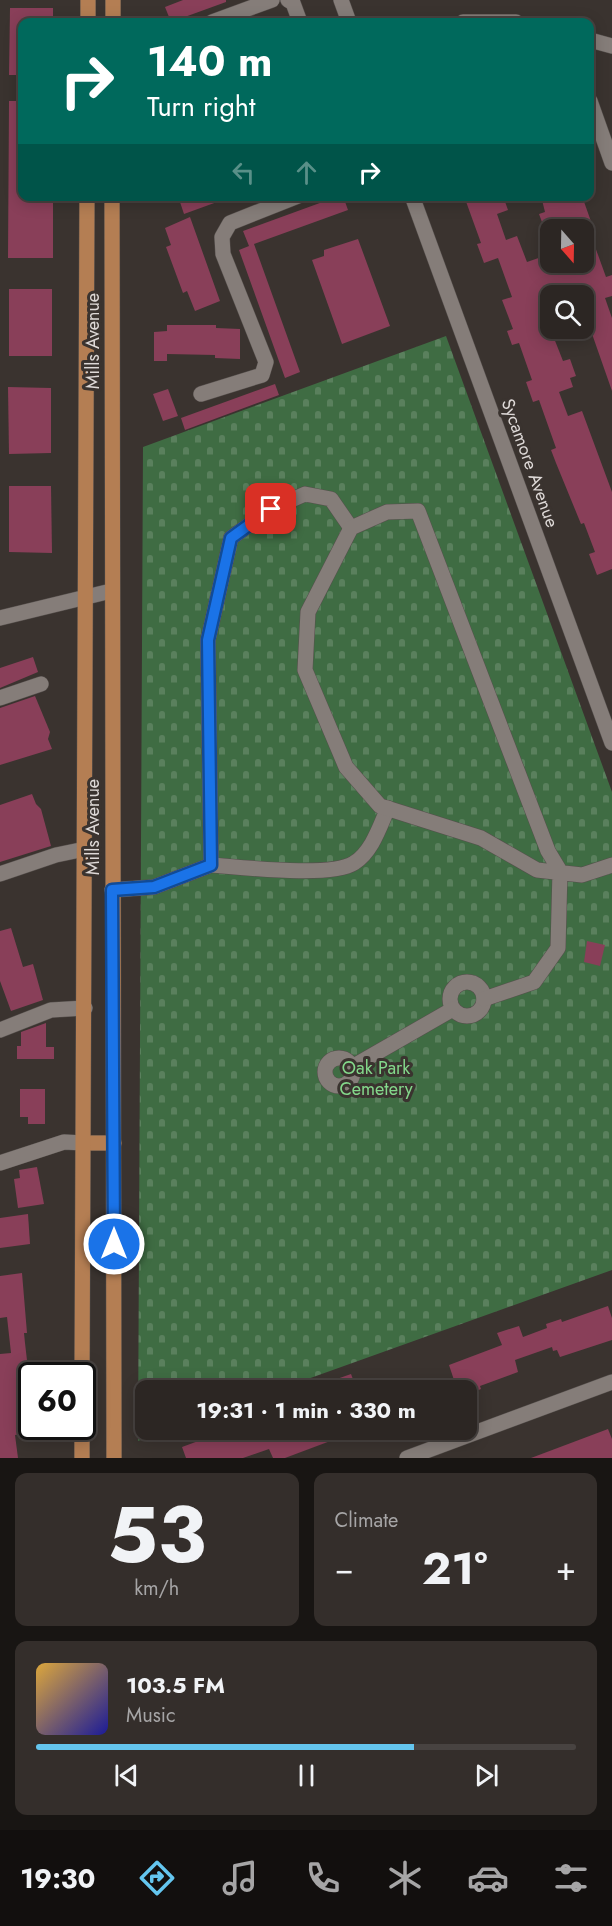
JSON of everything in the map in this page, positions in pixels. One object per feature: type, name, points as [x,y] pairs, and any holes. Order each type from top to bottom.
[{"type":"main road","points":[[88,0],[88,18]]},
{"type":"main road","points":[[113,0],[113,18]]},
{"type":"main road","name":"Mills Avenue","points":[[82,1362],[87,201]]},
{"type":"main road","name":"Mills Avenue","points":[[112,201],[114,1458]]},
{"type":"main road","points":[[84,1143],[114,1143]]},
{"type":"main road","points":[[82,1440],[82,1458]]},
{"type":"street","points":[[223,18],[272,0]]},
{"type":"street","points":[[288,0],[293,3],[299,18]]},
{"type":"street","points":[[341,0],[348,18]]},
{"type":"street","points":[[594,41],[612,46]]},
{"type":"street","points":[[594,112],[612,163]]},
{"type":"street","points":[[201,394],[262,375],[266,362],[223,254],[222,237],[230,223],[285,201]]},
{"type":"street","name":"Sycamore Avenue","points":[[414,201],[612,743]]},
{"type":"street","points":[[211,865],[208,640],[231,538],[271,509],[305,494],[331,499],[351,528]]},
{"type":"street","points":[[484,999],[534,982],[558,948],[560,871],[548,851],[418,511],[387,512],[351,528],[308,612],[305,670],[346,767],[380,806],[481,838],[537,870],[560,871],[582,875],[612,865]]},
{"type":"street","points":[[0,618],[111,591]]},
{"type":"street","points":[[0,698],[41,684]]},
{"type":"street","points":[[112,890],[154,887],[211,865],[332,869],[355,863],[375,838],[388,808]]},
{"type":"street","points":[[0,874],[56,855],[86,849]]},
{"type":"street","points":[[467,982],[478,985],[484,993],[484,1004],[478,1013],[467,1017],[457,1014],[453,1009],[450,994],[456,985],[467,982]]},
{"type":"street","points":[[0,1030],[51,1010],[85,1008]]},
{"type":"street","points":[[352,1067],[453,1009]]},
{"type":"street","points":[[0,1163],[64,1142],[84,1143]]},
{"type":"street","points":[[407,1458],[424,1455],[612,1382]]},
{"type":"green space","name":"Oak Park Cemetery","points":[[446,336],[612,792],[612,1270],[305,1380],[138,1380],[143,447]]},
{"type":"building","points":[[183,0],[226,0],[226,2],[182,18],[169,18],[165,7]]},
{"type":"building","points":[[10,8],[53,8],[53,18],[18,18],[18,75],[9,75]]},
{"type":"building","points":[[9,101],[18,101],[18,201],[53,201],[53,258],[8,258]]},
{"type":"building","points":[[180,201],[220,201],[184,214]]},
{"type":"building","points":[[325,201],[345,201],[348,210],[254,244],[300,372],[285,378],[239,250],[249,246],[243,231]]},
{"type":"building","points":[[466,201],[505,201],[508,210],[497,214],[506,240],[517,236],[527,262],[540,257],[540,273],[594,273],[594,244],[606,277],[612,275],[612,296],[605,298],[612,318],[612,391],[594,339],[594,285],[540,285],[540,339],[554,339],[563,361],[570,359],[576,376],[570,378],[573,387],[559,392],[568,416],[582,411],[612,492],[612,569],[597,575],[589,554],[595,552],[551,450],[556,448],[539,400],[533,402],[526,382],[532,380],[519,343],[512,345],[507,331],[513,329],[502,300],[512,297],[498,258],[484,263],[477,244],[481,243]]},
{"type":"building","points":[[542,201],[584,201],[590,219],[541,219],[539,214],[545,212]]},
{"type":"building","points":[[190,217],[220,301],[195,311],[187,291],[183,293],[166,247],[171,245],[165,228]]},
{"type":"building","points":[[358,239],[390,326],[342,344],[312,260],[324,256],[324,250]]},
{"type":"building","points":[[9,289],[52,289],[52,356],[9,356]]},
{"type":"building","points":[[167,325],[216,325],[216,328],[240,329],[240,359],[215,358],[215,355],[167,354],[167,361],[154,361],[154,332],[167,331]]},
{"type":"building","points":[[275,384],[279,395],[185,430],[181,418]]},
{"type":"building","points":[[8,387],[51,388],[51,453],[9,454]]},
{"type":"building","points":[[168,389],[178,416],[163,421],[153,394]]},
{"type":"building","points":[[9,486],[51,486],[52,553],[9,552]]},
{"type":"building","points":[[33,657],[38,672],[0,688],[0,668]]},
{"type":"building","points":[[35,696],[50,732],[48,739],[52,749],[0,765],[0,708]]},
{"type":"building","points":[[32,794],[41,809],[51,846],[0,862],[0,805]]},
{"type":"building","points":[[11,928],[23,967],[33,964],[43,1000],[11,1011],[0,981],[0,931]]},
{"type":"building","points":[[587,941],[605,945],[600,966],[584,962]]},
{"type":"building","points":[[46,1023],[46,1047],[54,1047],[54,1059],[17,1059],[17,1046],[21,1046],[21,1032]]},
{"type":"building","points":[[20,1089],[45,1089],[45,1124],[28,1124],[28,1117],[20,1117]]},
{"type":"building","points":[[37,1167],[44,1204],[18,1208],[14,1179],[20,1178],[19,1170]]},
{"type":"building","points":[[28,1214],[30,1244],[0,1248],[0,1218]]},
{"type":"building","points":[[22,1273],[27,1362],[18,1362],[18,1435],[15,1435],[18,1458],[0,1458],[0,1354],[11,1353],[7,1317],[0,1318],[0,1276]]},
{"type":"building","points":[[608,1306],[612,1318],[612,1340],[560,1357],[557,1350],[553,1351],[552,1347],[515,1360],[518,1372],[480,1386],[481,1389],[477,1391],[477,1380],[454,1380],[449,1365],[502,1345],[497,1333],[519,1326],[523,1337],[547,1328],[546,1324],[561,1319],[562,1322]]},
{"type":"building","points":[[351,1374],[353,1380],[334,1380]]},
{"type":"building","points":[[608,1429],[612,1439],[612,1458],[531,1458]]},
{"type":"building","points":[[201,1440],[225,1440],[226,1442],[232,1440],[333,1440],[285,1458],[273,1458],[269,1449],[243,1458],[186,1458],[182,1447]]},
{"type":"route","points":[[114,1244],[112,890],[142,886],[154,887],[211,865],[208,640],[231,538],[271,509]]}]
